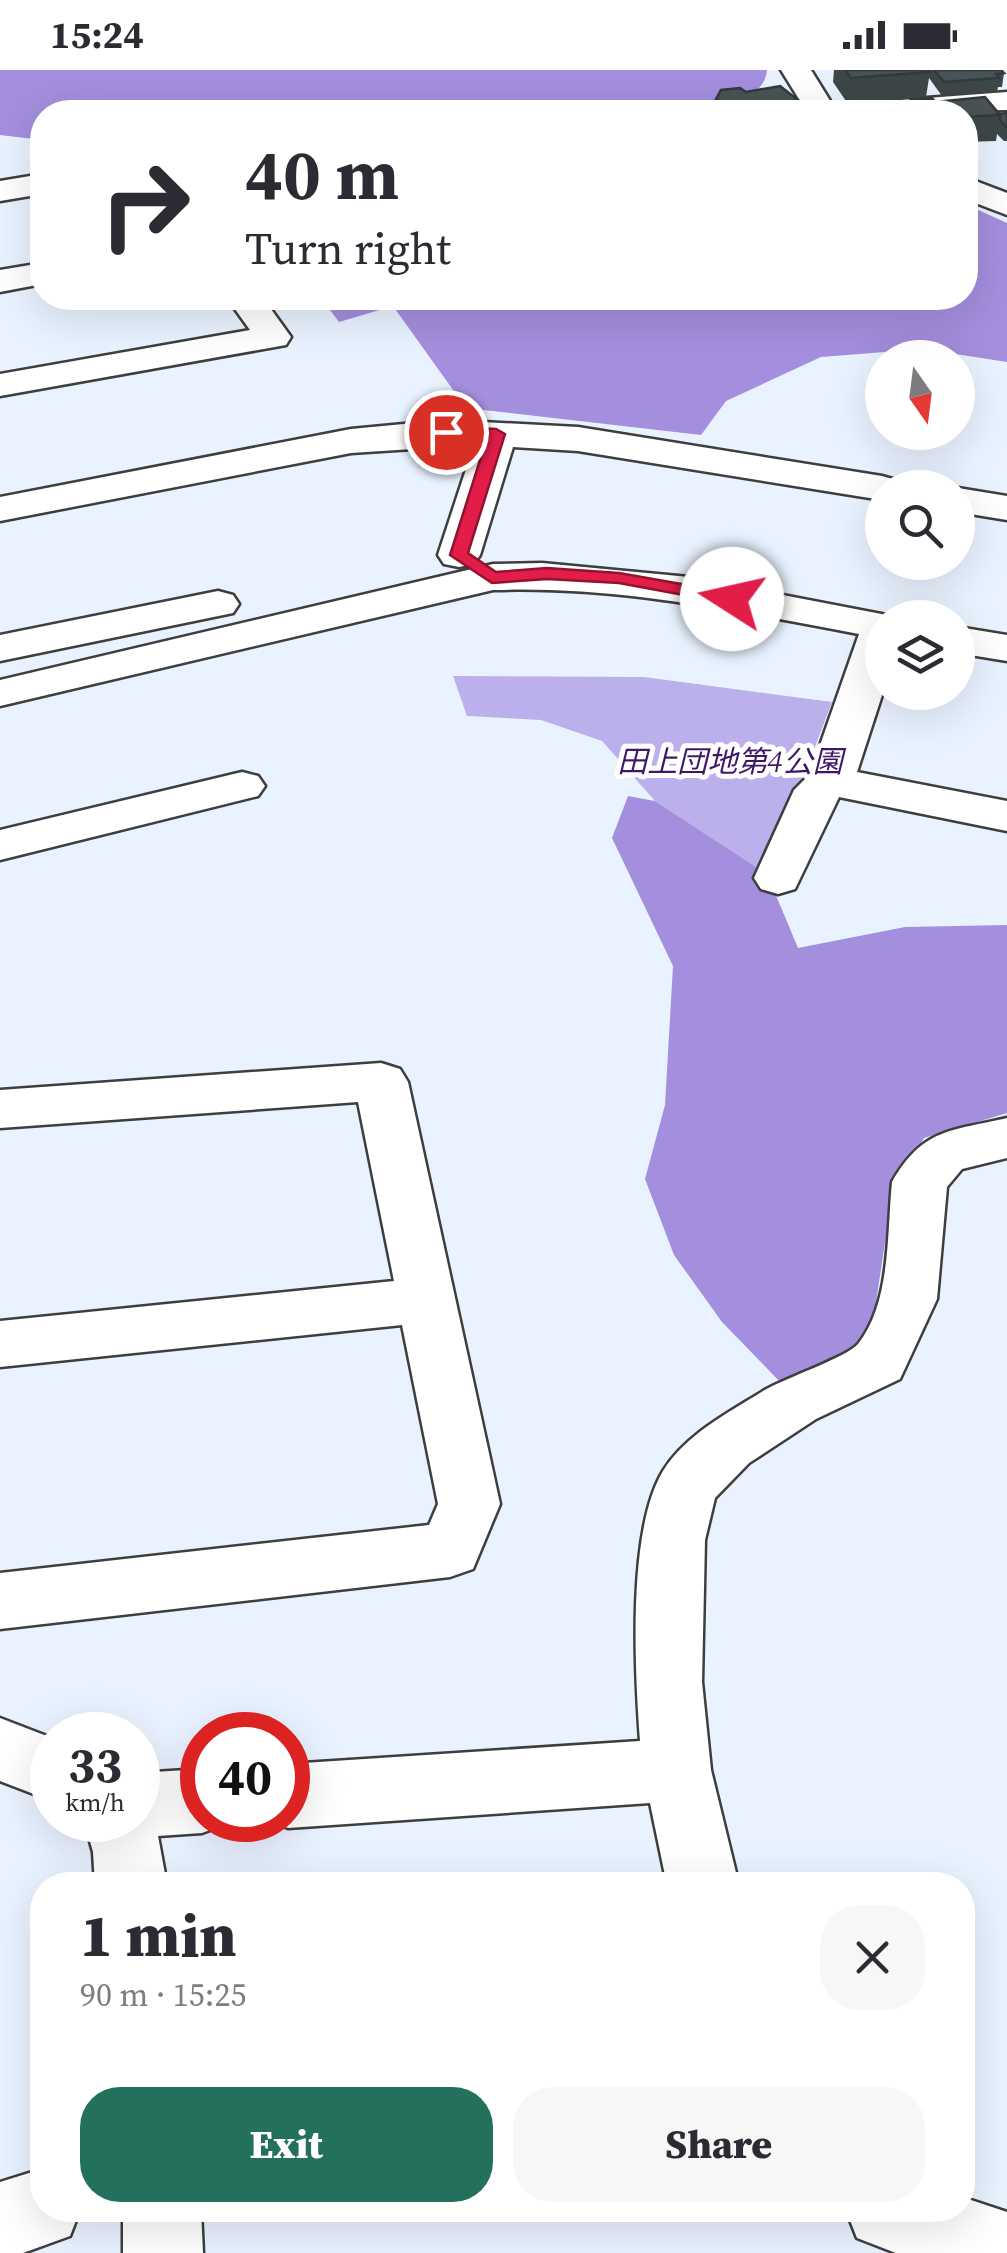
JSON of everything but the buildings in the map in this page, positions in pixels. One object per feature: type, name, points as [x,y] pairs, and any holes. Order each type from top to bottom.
[{"type":"street","points":[[796,70],[815,100]]},
{"type":"street","points":[[978,103],[1007,101]]},
{"type":"street","points":[[0,158],[30,161]]},
{"type":"street","points":[[0,191],[30,186]]},
{"type":"street","points":[[978,193],[1007,205]]},
{"type":"street","points":[[0,281],[30,276]]},
{"type":"street","points":[[0,385],[273,336],[254,310]]},
{"type":"street","points":[[0,508],[351,441],[446,432],[578,438],[865,485]]},
{"type":"street","points":[[476,566],[496,434]]},
{"type":"street","points":[[975,503],[1007,508]]},
{"type":"street","points":[[0,693],[476,566]]},
{"type":"street","points":[[0,648],[476,566],[619,578],[865,625]]},
{"type":"street","points":[[975,643],[1007,648]]},
{"type":"street","points":[[778,878],[818,790],[832,781],[865,680]]},
{"type":"street","points":[[832,781],[1007,816]]},
{"type":"street","points":[[0,844],[242,786]]},
{"type":"street","points":[[0,1109],[381,1082],[469,1504],[450,1550],[0,1600]]},
{"type":"street","points":[[700,1872],[677,1770],[669,1682],[673,1540],[687,1486],[740,1436],[795,1402],[878,1362],[908,1299],[920,1182],[944,1154],[1007,1138]]},
{"type":"street","points":[[0,1344],[426,1300]]},
{"type":"street","points":[[0,1749],[30,1761]]},
{"type":"street","points":[[310,1795],[677,1770]]},
{"type":"street","points":[[125,1842],[130,1872]]},
{"type":"street","points":[[0,2221],[30,2212]]},
{"type":"street","points":[[162,2222],[163,2253]]},
{"type":"street","points":[[919,2222],[1007,2252]]},
{"type":"green space","name":"田上団地第4公園","points":[[453,676],[644,677],[832,702],[767,874],[655,801],[602,741],[541,720],[467,716]]},
{"type":"shaded area","points":[[0,70],[767,70],[758,89],[739,100],[30,100],[30,139],[0,135]]},
{"type":"shaded area","points":[[978,210],[1007,223],[1007,362],[975,357],[975,340],[865,340],[865,354],[821,357],[726,401],[701,435],[466,408],[396,310],[978,310]]},
{"type":"shaded area","points":[[330,310],[380,310],[339,322]]},
{"type":"shaded area","points":[[628,796],[655,801],[767,874],[798,948],[905,927],[1007,925],[1007,1113],[924,1138],[893,1189],[869,1349],[784,1386],[722,1322],[674,1255],[645,1179],[665,1105],[673,966],[612,838]]},
{"type":"route","points":[[446,432],[496,434],[459,555],[492,578],[547,574],[619,578],[732,599]]}]
